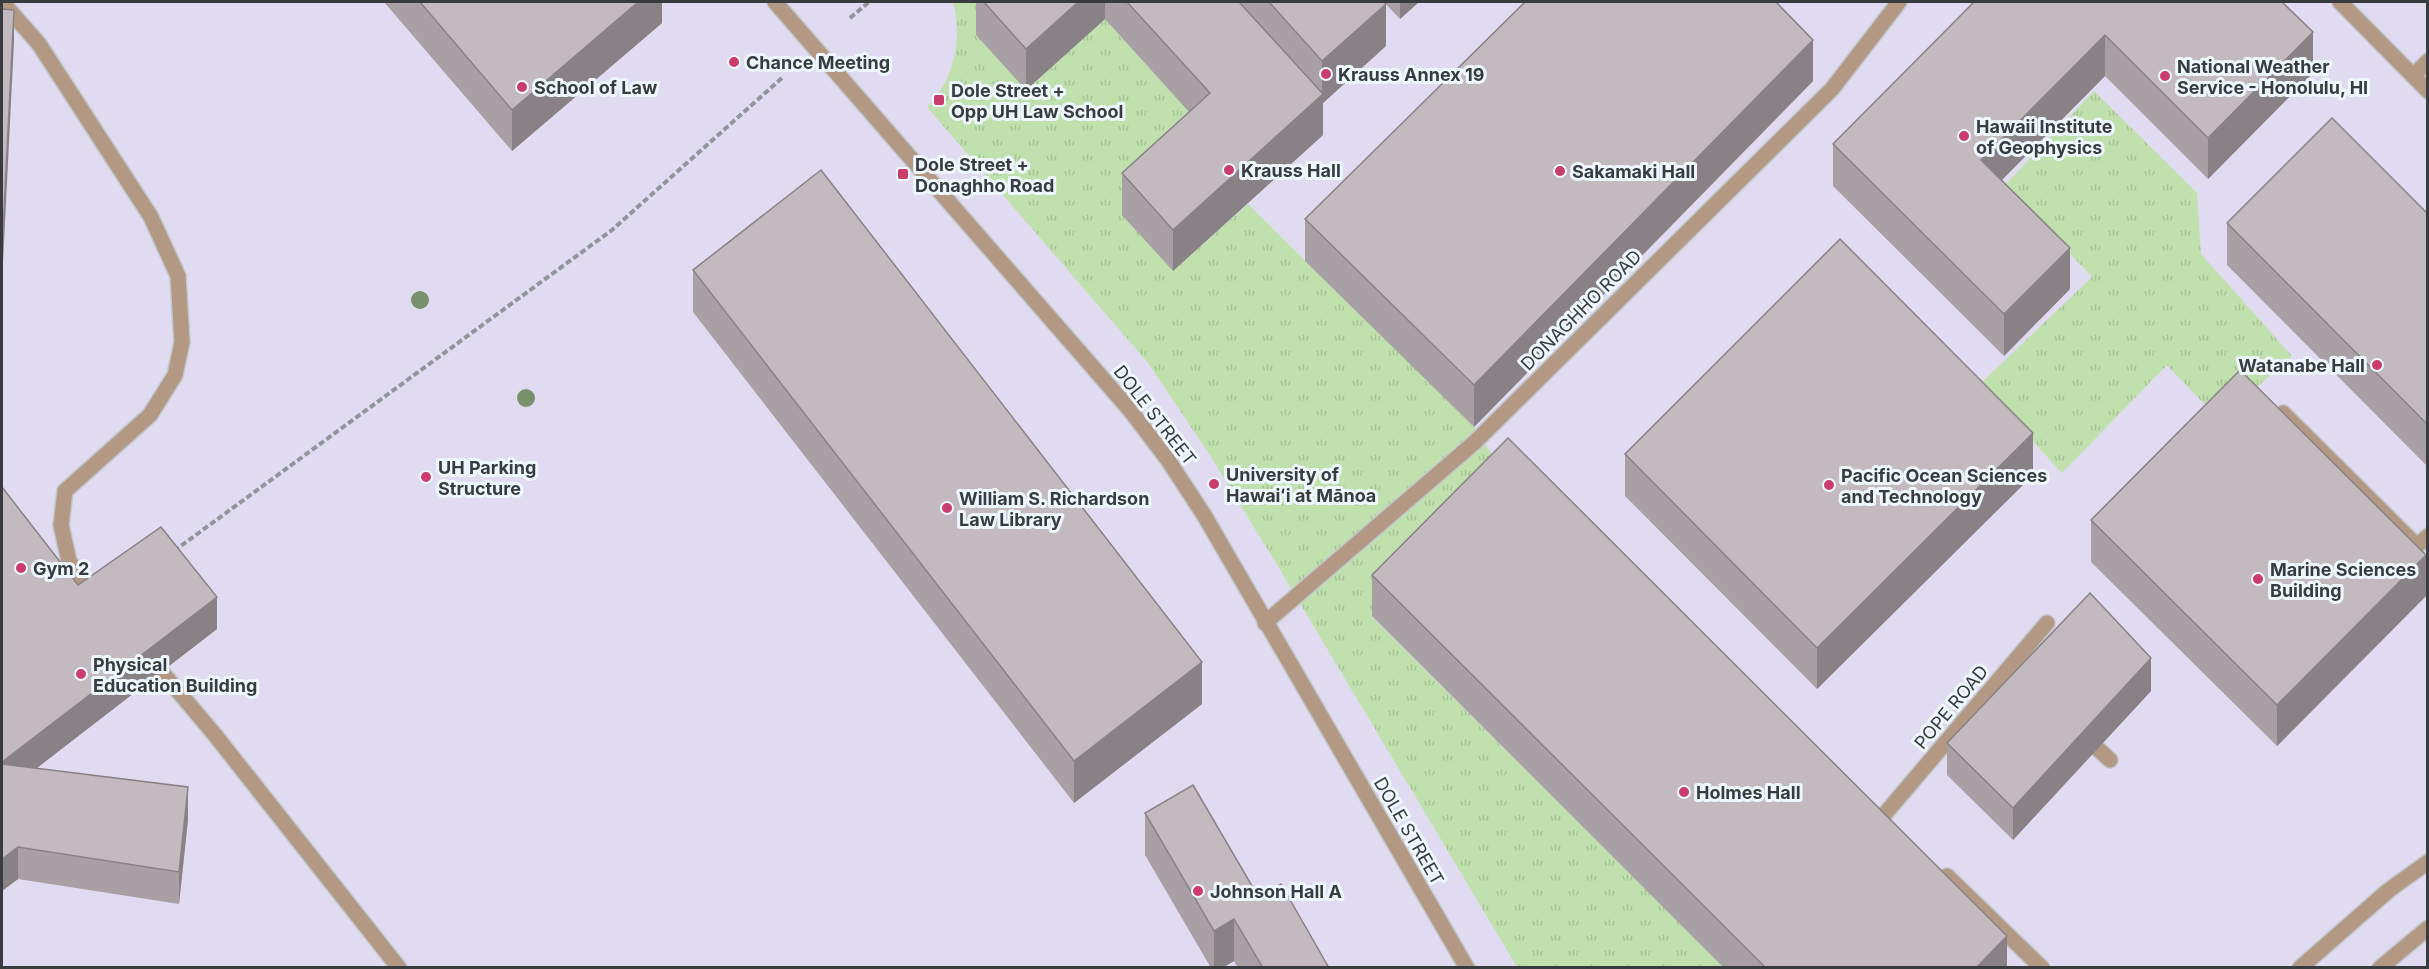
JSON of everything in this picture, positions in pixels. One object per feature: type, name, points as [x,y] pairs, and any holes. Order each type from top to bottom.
[{"type":"street","points":[[2,2],[39,44],[151,216],[178,276],[182,342],[175,375],[150,414],[65,492],[61,525],[69,561],[100,602]]},
{"type":"street","name":"DOLE STREET","points":[[775,2],[1130,410],[1168,460],[1203,515],[1467,968]]},
{"type":"street","name":"DONAGHHO ROAD","points":[[1265,622],[1475,442],[1832,89],[1899,2]]},
{"type":"street","points":[[2340,2],[2427,91]]},
{"type":"street","points":[[2413,76],[2427,61]]},
{"type":"street","points":[[2283,413],[2417,546],[2427,536]]},
{"type":"street","name":"POPE ROAD","points":[[1884,815],[2047,623]]},
{"type":"street","points":[[2012,664],[2026,678]]},
{"type":"street","points":[[161,671],[215,735],[399,968]]},
{"type":"street","points":[[2097,748],[2110,760]]},
{"type":"street","points":[[2300,968],[2389,890],[2427,862]]},
{"type":"street","points":[[1936,865],[2042,968]]},
{"type":"street","points":[[2380,968],[2427,928]]},
{"type":"path","points":[[850,18],[869,2]]},
{"type":"path","points":[[174,551],[612,230],[783,77]]},
{"type":"shaded area","name":"University of Hawaiʻi at Mānoa","points":[[2,2],[2427,2],[2427,967],[2,967]]},
{"type":"green space","points":[[953,2],[1013,2],[1026,90],[1105,19],[1210,135],[1173,271],[1248,204],[1474,427],[1508,480],[1372,617],[1724,967],[1517,967],[1276,563],[1209,454],[1148,363],[927,107],[944,85],[954,58],[957,30]]},
{"type":"green space","points":[[2094,91],[2197,193],[2201,254],[2292,356],[2239,403],[2206,406],[2167,365],[2062,473],[1980,384],[2092,277],[2005,185]]},
{"type":"building","points":[[420,2],[638,2],[512,110]]},
{"type":"building","points":[[984,2],[1078,2],[1026,49]]},
{"type":"building","points":[[1127,2],[1239,2],[1323,94],[1173,230],[1122,173],[1210,93]]},
{"type":"building","points":[[1269,2],[1384,2],[1386,4],[1322,61]]},
{"type":"building","name":"Sakamaki Hall","points":[[1525,2],[1776,2],[1813,40],[1474,385],[1305,219]]},
{"type":"building","name":"Hawaii Institute of Geophysics","points":[[1974,2],[2282,2],[2313,32],[2208,138],[2105,35],[1981,160],[2070,248],[2004,314],[1833,144]]},
{"type":"building","points":[[2,9],[14,10],[2,251]]},
{"type":"building","name":"Watanabe Hall","points":[[2332,118],[2427,213],[2427,424],[2227,223]]},
{"type":"building","name":"William S. Richardson Law Library","points":[[821,170],[1202,662],[1074,761],[693,270]]},
{"type":"building","name":"Pacific Ocean Sciences and Technology","points":[[1840,239],[2033,433],[1817,648],[1625,454]]},
{"type":"building","name":"Marine Sciences Building","points":[[2240,370],[2426,555],[2277,705],[2091,520]]},
{"type":"building","name":"Holmes Hall","points":[[1508,438],[2007,936],[1976,968],[1766,968],[1372,575]]},
{"type":"building","points":[[2,487],[78,585],[161,527],[217,597],[2,762]]},
{"type":"building","points":[[2090,593],[2151,658],[2013,808],[1947,743]]},
{"type":"building","points":[[2,764],[188,787],[179,872],[18,847],[2,859]]},
{"type":"building","points":[[1193,785],[1259,898],[1281,884],[1329,968],[1263,968],[1234,919],[1214,931],[1145,813]]},
{"type":"place","name":"Chance Meeting","points":[[734,62]]},
{"type":"place","name":"Krauss Annex 19","points":[[1326,74]]},
{"type":"place","name":"National Weather Service - Honolulu, HI","points":[[2165,76]]},
{"type":"place","name":"School of Law","points":[[522,87]]},
{"type":"place","name":"Dole Street + Opp UH Law School","points":[[939,100]]},
{"type":"place","name":"Hawaii Institute of Geophysics","points":[[1964,136]]},
{"type":"place","name":"Krauss Hall","points":[[1229,170]]},
{"type":"place","name":"Sakamaki Hall","points":[[1560,171]]},
{"type":"place","name":"Dole Street + Donaghho Road","points":[[903,174]]},
{"type":"place","name":"Watanabe Hall","points":[[2377,365]]},
{"type":"place","name":"UH Parking Structure","points":[[426,477]]},
{"type":"place","name":"University of Hawaiʻi at Mānoa","points":[[1214,484]]},
{"type":"place","name":"Pacific Ocean Sciences and Technology","points":[[1829,485]]},
{"type":"place","name":"William S. Richardson Law Library","points":[[947,508]]},
{"type":"place","name":"Gym 2","points":[[21,568]]},
{"type":"place","name":"Marine Sciences Building","points":[[2258,579]]},
{"type":"place","name":"Physical Education Building","points":[[81,674]]},
{"type":"place","name":"Holmes Hall","points":[[1684,792]]},
{"type":"place","name":"Johnson Hall A","points":[[1198,891]]}]
